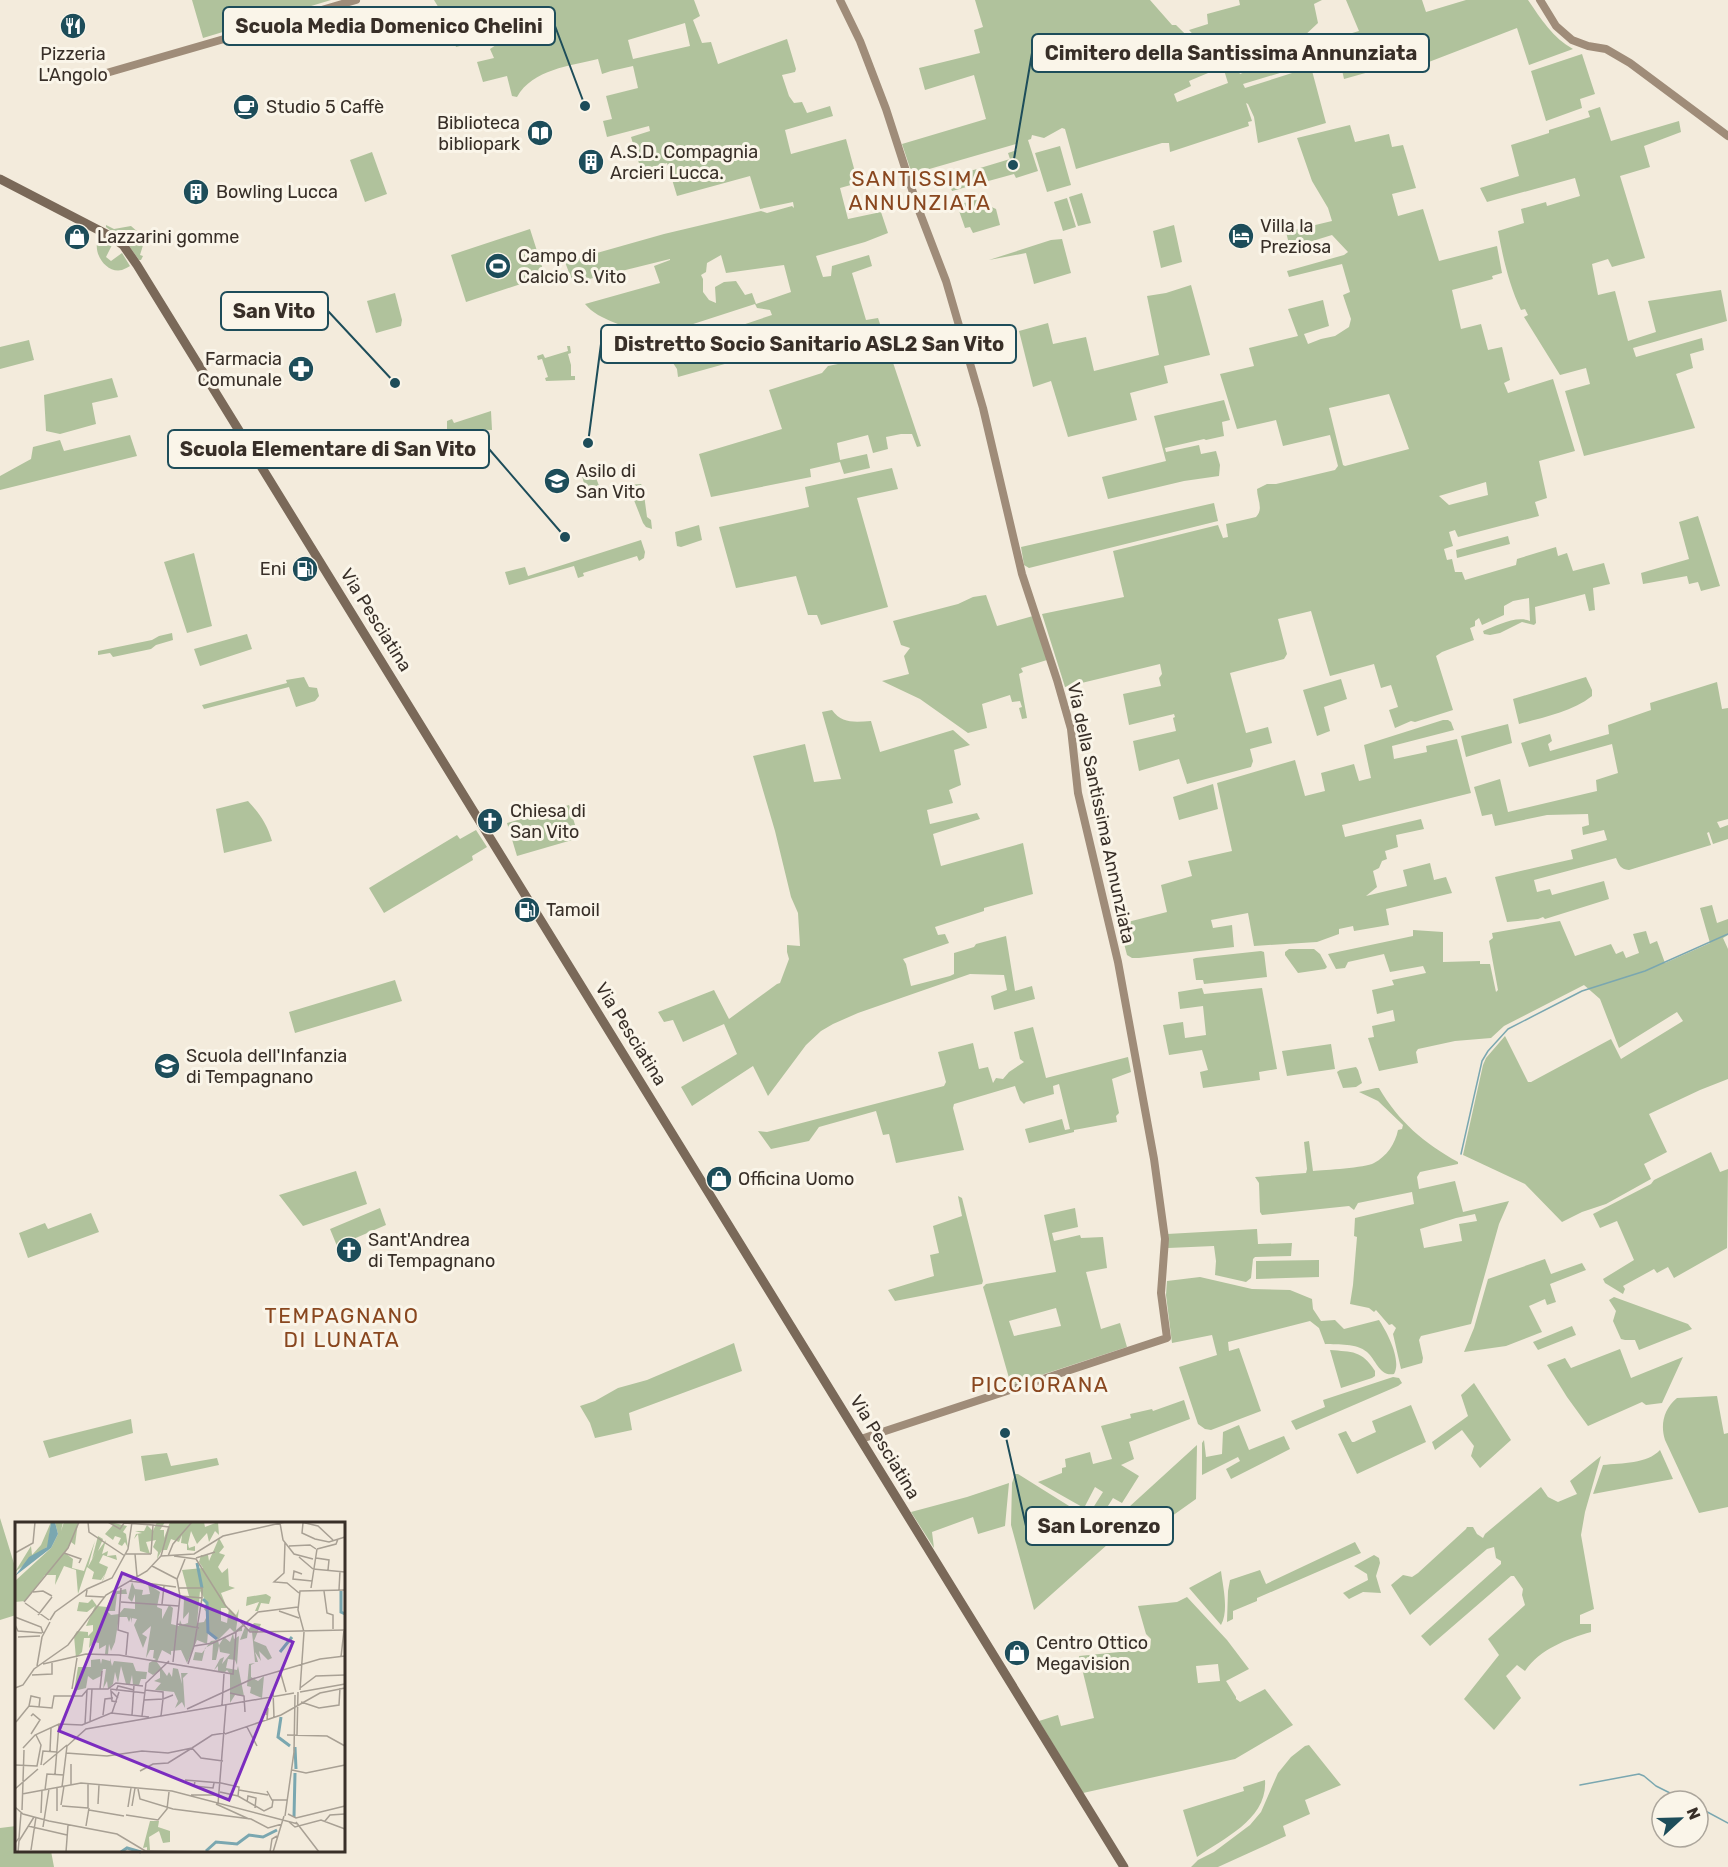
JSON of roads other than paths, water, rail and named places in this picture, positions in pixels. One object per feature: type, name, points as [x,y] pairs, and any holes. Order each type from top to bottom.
[{"type":"main road","name":"Via Pesciatina","points":[[0,179],[118,241],[137,265],[1124,1867]]},
{"type":"street","points":[[96,76],[231,37],[254,35],[264,37],[271,34],[275,27],[291,19],[356,0]]},
{"type":"street","name":"Via della Santissima Annunziata","points":[[840,0],[860,41],[886,109],[918,208],[946,281],[983,408],[1022,574],[1071,729],[1078,793],[1118,962],[1154,1159],[1165,1239],[1161,1293],[1167,1338],[861,1439]]},
{"type":"street","points":[[1540,0],[1556,26],[1572,40],[1606,49],[1630,63],[1728,136]]},
{"type":"street","points":[[254,35],[249,24],[251,16],[258,12],[291,19]]},
{"type":"street","points":[[273,17],[275,27]]},
{"type":"street","points":[[231,37],[249,24]]},
{"type":"waterway","points":[[1461,1154],[1482,1061],[1508,1029],[1582,991],[1645,971],[1728,934]]},
{"type":"waterway","points":[[1580,1785],[1639,1774],[1662,1789]]},
{"type":"waterway","points":[[1710,1813],[1728,1823]]},
{"type":"place","name":"Pizzeria L'Angolo","points":[[73,26]]},
{"type":"place","name":"Scuola Media Domenico Chelini","points":[[585,106]]},
{"type":"place","name":"Studio 5 Caffè","points":[[246,107]]},
{"type":"place","name":"Biblioteca bibliopark","points":[[540,133]]},
{"type":"place","name":"A.S.D. Compagnia Arcieri Lucca.","points":[[591,162]]},
{"type":"place","name":"Cimitero della Santissima Annunziata","points":[[1013,165]]},
{"type":"place","name":"Bowling Lucca","points":[[196,192]]},
{"type":"place","name":"Villa la Preziosa","points":[[1241,236]]},
{"type":"place","name":"Lazzarini gomme","points":[[77,237]]},
{"type":"place","name":"Campo di Calcio S. Vito","points":[[498,266]]},
{"type":"place","name":"Farmacia Comunale","points":[[301,369]]},
{"type":"place","name":"San Vito","points":[[395,383]]},
{"type":"place","name":"Distretto Socio Sanitario ASL2 San Vito","points":[[588,443]]},
{"type":"place","name":"Asilo di San Vito","points":[[557,481]]},
{"type":"place","name":"Scuola Elementare di San Vito","points":[[565,537]]},
{"type":"place","name":"Eni","points":[[305,569]]},
{"type":"place","name":"Chiesa di San Vito","points":[[490,821]]},
{"type":"place","name":"Tamoil","points":[[527,910]]},
{"type":"place","name":"Scuola dell'Infanzia di Tempagnano","points":[[167,1066]]},
{"type":"place","name":"Officina Uomo","points":[[719,1179]]},
{"type":"place","name":"Sant'Andrea di Tempagnano","points":[[349,1250]]},
{"type":"place","name":"San Lorenzo","points":[[1005,1433]]},
{"type":"place","name":"Centro Ottico Megavision","points":[[1017,1653]]},
{"type":"district","name":"SANTISSIMA ANNUNZIATA","points":[[920,190]]},
{"type":"district","name":"TEMPAGNANO DI LUNATA","points":[[342,1327]]},
{"type":"district","name":"PICCIORANA","points":[[1040,1384]]}]
